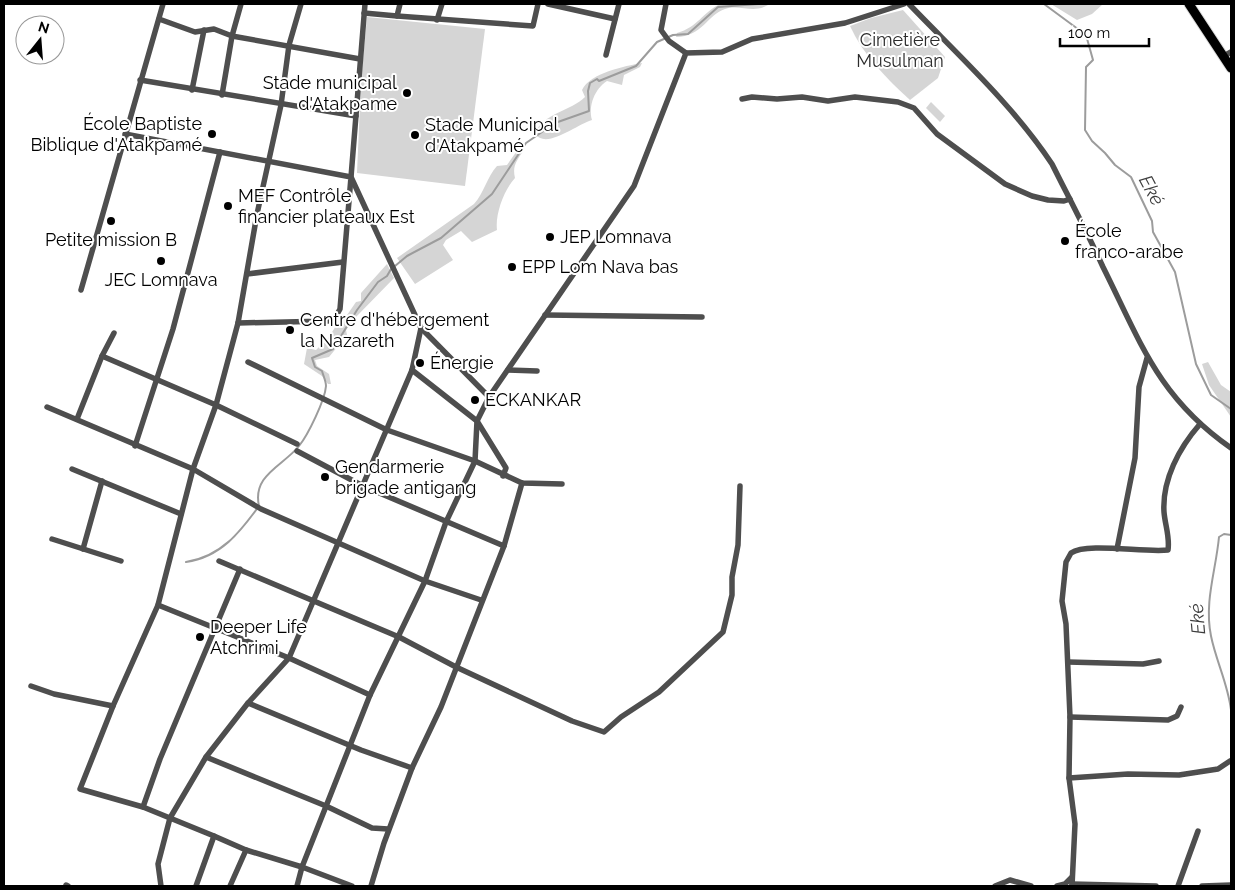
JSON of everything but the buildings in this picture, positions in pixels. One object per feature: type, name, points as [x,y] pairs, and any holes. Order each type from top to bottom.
[{"type":"main road","points":[[1189,4],[1228,54],[1231,68]]},
{"type":"street","points":[[80,290],[163,4]]},
{"type":"street","points":[[222,95],[232,36],[241,4]]},
{"type":"street","points":[[301,4],[290,45],[281,105],[268,162],[238,323],[216,405],[193,469],[158,605],[113,706],[80,789],[143,808],[246,850],[302,867],[352,886]]},
{"type":"street","points":[[238,323],[328,321],[335,318],[340,309],[364,4]]},
{"type":"street","points":[[397,16],[400,4]]},
{"type":"street","points":[[437,20],[442,4]]},
{"type":"street","points":[[364,13],[533,26],[538,4]]},
{"type":"street","points":[[548,4],[615,19]]},
{"type":"street","points":[[606,55],[619,4]]},
{"type":"street","points":[[666,4],[660,24],[661,30],[667,39],[686,53],[722,52],[752,39],[845,23],[904,4]]},
{"type":"street","points":[[909,4],[1025,127],[1052,164],[1147,358],[1178,403],[1200,424],[1231,448]]},
{"type":"street","points":[[159,19],[195,32],[214,29],[232,36],[360,59]]},
{"type":"street","points":[[192,90],[204,30]]},
{"type":"street","points":[[297,886],[302,867],[370,695],[425,580],[446,522],[475,461],[478,421],[489,398],[634,186],[686,53]]},
{"type":"street","points":[[140,80],[356,116]]},
{"type":"street","points":[[742,99],[752,97],[777,100],[802,97],[828,101],[855,98],[898,102],[914,108],[942,138],[1005,184],[1032,196],[1048,200],[1064,201],[1070,199]]},
{"type":"street","points":[[125,134],[351,177]]},
{"type":"street","points":[[135,446],[173,329],[220,152]]},
{"type":"street","points":[[351,177],[421,328],[489,398]]},
{"type":"street","points":[[247,274],[344,262]]},
{"type":"street","points":[[545,315],[702,317]]},
{"type":"street","points":[[160,886],[158,864],[170,818],[206,757],[248,703],[290,658],[412,370],[421,328]]},
{"type":"street","points":[[77,419],[102,356],[114,333]]},
{"type":"street","points":[[102,356],[216,405],[363,486],[504,546]]},
{"type":"street","points":[[1117,549],[1135,458],[1137,404],[1147,358]]},
{"type":"street","points":[[248,362],[322,400],[387,430],[475,461],[522,483],[562,484]]},
{"type":"street","points":[[412,370],[478,421],[506,468],[504,476]]},
{"type":"street","points":[[508,370],[537,370]]},
{"type":"street","points":[[47,407],[135,446],[193,469],[260,509],[425,580],[481,600]]},
{"type":"street","points":[[1072,882],[1075,824],[1069,778],[1070,717],[1068,662],[1062,601],[1068,556],[1074,550],[1080,549],[1117,549],[1153,552],[1168,550],[1170,540],[1166,532],[1163,489],[1186,440],[1200,424]]},
{"type":"street","points":[[72,469],[181,514]]},
{"type":"street","points":[[83,549],[102,481]]},
{"type":"street","points":[[371,886],[388,829],[412,768],[441,707],[481,600],[504,546],[522,483]]},
{"type":"street","points":[[220,562],[399,637],[456,667],[572,721],[604,732],[659,692],[723,632],[732,595],[732,577],[738,545],[740,486]]},
{"type":"street","points":[[52,539],[121,561]]},
{"type":"street","points":[[143,808],[160,759],[240,570]]},
{"type":"street","points":[[158,605],[290,658],[370,695]]},
{"type":"street","points":[[1068,662],[1143,664],[1159,662]]},
{"type":"street","points":[[31,686],[54,694],[113,706]]},
{"type":"street","points":[[248,703],[412,768]]},
{"type":"street","points":[[1070,717],[1168,720],[1177,716],[1181,707]]},
{"type":"street","points":[[206,757],[326,806],[372,828],[388,829]]},
{"type":"street","points":[[1069,778],[1128,774],[1179,775],[1218,769],[1230,761]]},
{"type":"street","points":[[1178,886],[1198,831]]},
{"type":"street","points":[[196,886],[214,836]]},
{"type":"street","points":[[230,886],[246,850]]},
{"type":"street","points":[[994,886],[1010,880],[1031,886]]},
{"type":"street","points":[[1057,886],[1072,882],[1156,886]]},
{"type":"street","points":[[1202,886],[1231,885]]},
{"type":"green space","points":[[720,4],[768,5],[757,9],[725,9],[714,15],[692,33],[676,37],[677,33],[695,24]]},
{"type":"green space","points":[[1051,4],[1103,4],[1092,14],[1077,20]]},
{"type":"green space","name":"Cimetière Musulman","points":[[903,10],[945,57],[938,78],[910,100],[876,66],[850,26],[871,18]]},
{"type":"green space","name":"Stade Municipal d'Atakpamé","points":[[367,17],[485,29],[465,186],[357,173],[361,81]]},
{"type":"green space","points":[[642,63],[640,67],[624,75],[622,85],[607,81],[599,88],[592,103],[592,120],[553,138],[540,138],[535,133],[545,121],[573,106],[585,97],[582,90],[592,79],[609,71]]},
{"type":"green space","points":[[931,102],[945,116],[940,122],[926,108]]},
{"type":"green space","points":[[519,148],[524,150],[517,160],[515,178],[501,202],[497,217],[497,230],[472,242],[461,231],[446,240],[443,245],[453,260],[415,284],[397,258],[474,204],[497,166],[507,165]]},
{"type":"green space","points":[[387,264],[394,278],[355,318],[346,330],[347,335],[329,357],[315,360],[317,366],[329,374],[331,384],[328,384],[322,376],[304,364],[307,348],[316,350],[329,337],[339,321],[345,318],[356,302],[361,301],[361,293]]},
{"type":"green space","points":[[1208,362],[1221,385],[1231,392],[1231,417],[1209,385],[1202,364]]},
{"type":"waterway","points":[[395,266],[407,256],[441,238],[492,194],[526,143],[555,123],[589,111],[588,91],[590,83],[636,66],[657,42],[673,35],[688,34],[718,7],[758,4]]},
{"type":"waterway","name":"Eké","points":[[1044,4],[1086,35],[1093,60],[1086,67],[1085,130],[1092,141],[1115,165],[1131,177],[1152,221],[1153,232],[1175,272],[1196,364],[1211,395],[1231,409]]},
{"type":"waterway","points":[[186,562],[210,555],[219,549],[237,534],[259,506],[258,495],[264,479],[303,441],[323,400],[326,382],[322,371],[315,367],[312,358],[333,349],[357,310],[378,282],[387,276],[391,269]]},
{"type":"waterway","name":"Eké","points":[[1231,535],[1224,534],[1219,537],[1209,611],[1211,636],[1231,710]]},
{"type":"place","name":"Stade municipal d'Atakpame","points":[[407,93]]},
{"type":"place","name":"École Baptiste Biblique d'Atakpamé","points":[[212,134]]},
{"type":"place","name":"Stade Municipal d'Atakpamé","points":[[415,135]]},
{"type":"place","name":"MEF Contrôle financier plateaux Est","points":[[228,206]]},
{"type":"place","name":"Petite mission B","points":[[111,221]]},
{"type":"place","name":"JEP Lomnava","points":[[550,237]]},
{"type":"place","name":"École franco-arabe","points":[[1065,241]]},
{"type":"place","name":"JEC Lomnava","points":[[161,261]]},
{"type":"place","name":"EPP Lom Nava bas","points":[[512,267]]},
{"type":"place","name":"Centre d'hébergement la Nazareth","points":[[290,330]]},
{"type":"place","name":"Énergie","points":[[420,363]]},
{"type":"place","name":"ECKANKAR","points":[[475,400]]},
{"type":"place","name":"Gendarmerie brigade antigang","points":[[325,477]]},
{"type":"place","name":"Deeper Life Atchrimi","points":[[200,637]]}]
